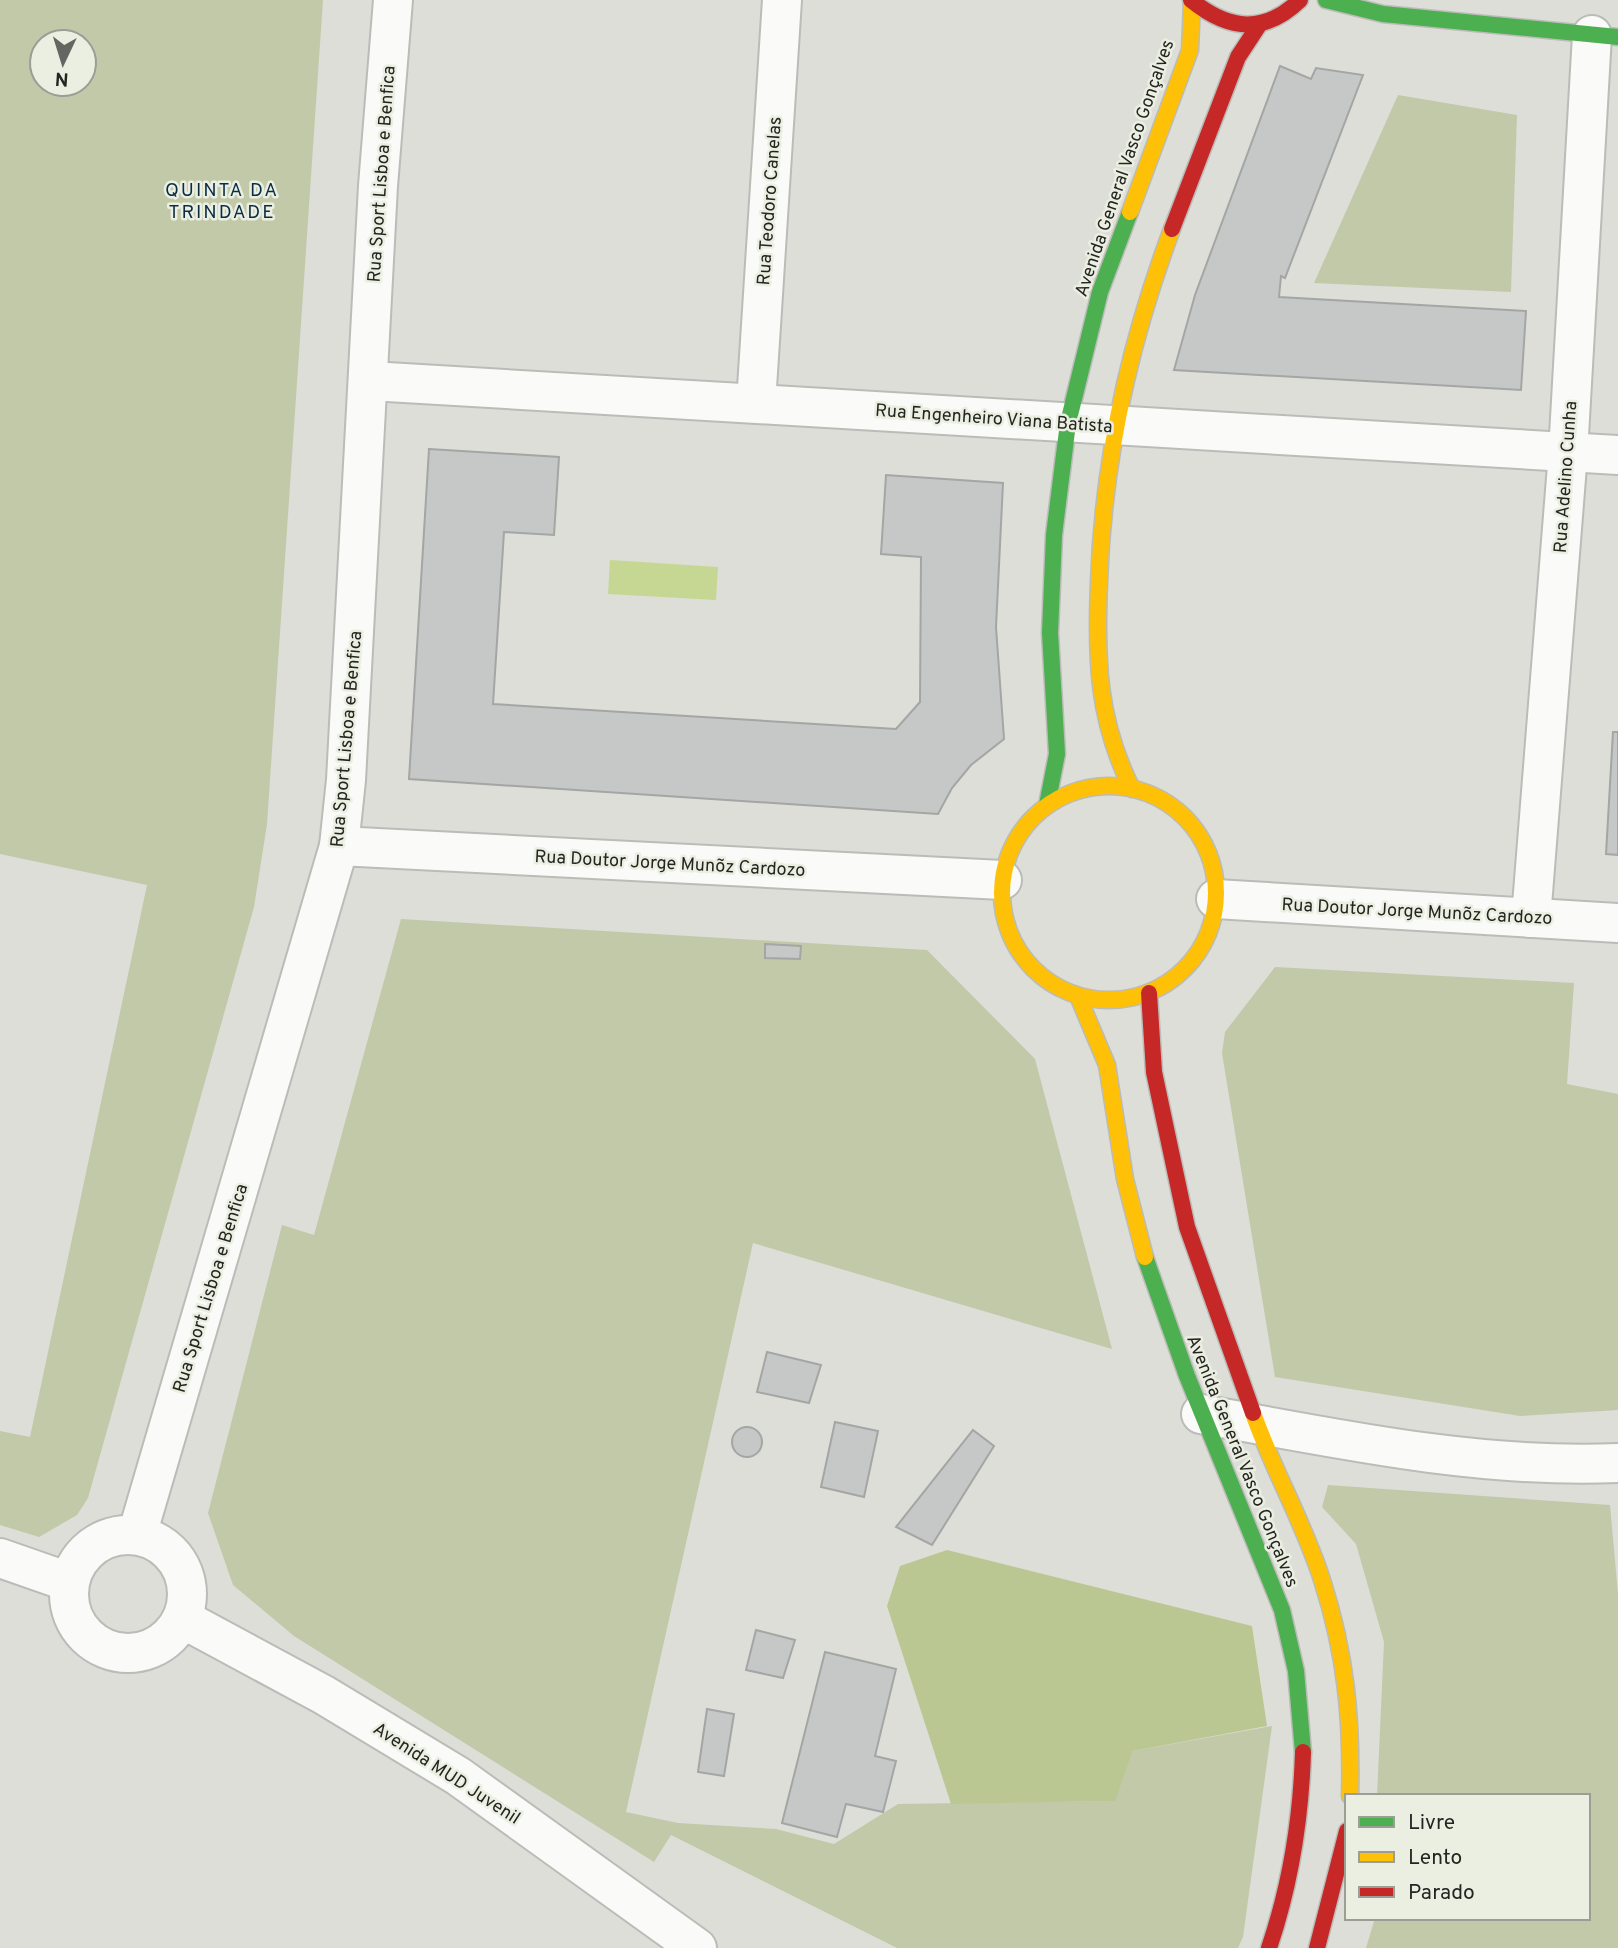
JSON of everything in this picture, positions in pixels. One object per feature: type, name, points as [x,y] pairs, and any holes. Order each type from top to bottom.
[{"type":"main road","points":[[1191,0],[1222,22],[1241,26],[1259,25],[1277,19],[1300,0]]},
{"type":"main road","name":"Avenida General Vasco Gonçalves","points":[[1047,805],[1057,754],[1050,633],[1054,535],[1068,423],[1100,292],[1190,50],[1191,0]]},
{"type":"main road","points":[[1326,0],[1383,14],[1605,36]]},
{"type":"main road","points":[[1132,789],[1105,731],[1097,642],[1100,542],[1115,426],[1131,353],[1155,278],[1238,57],[1259,25]]},
{"type":"main road","points":[[1103,786],[1132,789],[1161,799],[1185,817],[1203,841],[1213,869],[1216,899],[1210,928],[1197,955],[1176,977],[1149,993],[1114,1001],[1078,996],[1051,984],[1028,964],[1011,939],[1002,909],[1002,880],[1015,842],[1025,825],[1047,805],[1073,792],[1103,786]]},
{"type":"main road","name":"Avenida General Vasco Gonçalves","points":[[1149,993],[1154,1072],[1187,1227],[1257,1424],[1322,1579],[1344,1661],[1352,1732],[1350,1794]]},
{"type":"main road","name":"Avenida General Vasco Gonçalves","points":[[1078,996],[1095,1030],[1109,1072],[1122,1166],[1153,1280],[1202,1414],[1270,1574],[1287,1629],[1298,1681],[1303,1737],[1302,1802],[1291,1872],[1269,1948]]},
{"type":"main road","points":[[1317,1948],[1345,1848]]},
{"type":"street","name":"Rua Sport Lisboa e Benfica","points":[[137,1535],[338,846],[346,780],[379,186],[393,0]]},
{"type":"street","name":"Rua Teodoro Canelas","points":[[756,403],[782,0]]},
{"type":"street","name":"Rua Adelino Cunha","points":[[1531,918],[1605,36]]},
{"type":"street","name":"Rua Engenheiro Viana Batista","points":[[370,381],[1618,456]]},
{"type":"street","name":"Rua Doutor Jorge Munõz Cardozo","points":[[338,846],[1002,880]]},
{"type":"street","name":"Rua Doutor Jorge Munõz Cardozo","points":[[1216,899],[1618,923]]},
{"type":"street","points":[[1202,1414],[1325,1436],[1456,1455],[1572,1465],[1618,1463]]},
{"type":"street","points":[[1272,1461],[1325,1436]]},
{"type":"street","points":[[119,1535],[137,1535],[154,1541],[169,1551],[181,1566],[187,1583],[188,1602],[183,1619],[172,1635],[156,1647],[138,1653],[118,1653],[100,1647],[85,1636],[74,1620],[68,1601],[69,1582],[75,1565],[101,1541],[119,1535]]},
{"type":"street","points":[[0,1558],[69,1582]]},
{"type":"street","name":"Avenida MUD Juvenil","points":[[183,1619],[324,1695],[458,1776],[698,1948]]},
{"type":"shaded area","points":[[0,0],[323,0],[267,824],[254,907],[88,1498],[77,1515],[39,1537],[0,1525],[0,1431],[30,1437],[147,885],[0,854]]},
{"type":"shaded area","points":[[1398,95],[1517,115],[1511,292],[1314,283]]},
{"type":"shaded area","points":[[610,560],[718,567],[716,600],[608,594]]},
{"type":"shaded area","points":[[401,919],[927,950],[1035,1059],[1112,1349],[753,1243],[626,1812],[678,1823],[776,1829],[834,1844],[898,1804],[1114,1801],[1133,1751],[1272,1726],[1243,1937],[1238,1948],[897,1948],[671,1835],[654,1862],[294,1636],[233,1585],[208,1513],[282,1225],[314,1235]]},
{"type":"shaded area","points":[[1275,967],[1574,983],[1567,1084],[1618,1094],[1618,1410],[1520,1416],[1275,1377],[1222,1053],[1225,1032]]},
{"type":"shaded area","points":[[1328,1485],[1610,1505],[1618,1594],[1618,1948],[1366,1948],[1374,1920],[1590,1920],[1590,1794],[1377,1794],[1384,1642],[1356,1544],[1322,1507]]},
{"type":"shaded area","points":[[947,1550],[1252,1626],[1267,1726],[1133,1751],[1115,1801],[951,1804],[887,1606],[900,1566]]},
{"type":"building","points":[[1280,66],[1311,79],[1316,68],[1363,75],[1285,278],[1281,276],[1279,297],[1526,311],[1521,390],[1174,370],[1195,295]]},
{"type":"building","points":[[429,449],[559,457],[554,535],[504,532],[493,704],[896,729],[920,702],[921,557],[881,554],[886,475],[1003,483],[996,627],[1004,739],[971,765],[952,788],[938,814],[409,779]]},
{"type":"building","points":[[1613,732],[1618,732],[1618,855],[1606,854]]},
{"type":"building","points":[[765,944],[801,946],[800,959],[765,958]]},
{"type":"building","points":[[767,1352],[821,1365],[809,1403],[757,1392]]},
{"type":"building","points":[[835,1422],[878,1431],[864,1497],[821,1487]]},
{"type":"building","points":[[747,1427],[758,1431],[762,1442],[758,1453],[747,1457],[736,1453],[732,1442],[736,1431]]},
{"type":"building","points":[[973,1430],[994,1446],[932,1545],[896,1527]]},
{"type":"building","points":[[756,1630],[795,1640],[783,1678],[746,1670]]},
{"type":"building","points":[[825,1652],[896,1669],[875,1756],[896,1761],[883,1812],[846,1804],[837,1837],[782,1823]]},
{"type":"building","points":[[707,1709],[734,1714],[724,1776],[698,1772]]},
{"type":"traffic: fast","points":[[1326,0],[1383,14],[1618,37]]},
{"type":"traffic: fast","points":[[1047,805],[1057,754],[1050,633],[1054,535],[1068,423],[1100,292],[1130,212]]},
{"type":"traffic: fast","points":[[1145,1257],[1187,1376],[1282,1610],[1296,1671],[1303,1752]]},
{"type":"traffic: slow","points":[[1130,212],[1190,50],[1192,1]]},
{"type":"traffic: slow","points":[[1132,789],[1112,738],[1101,688],[1098,637],[1102,536],[1113,447],[1131,359],[1172,229]]},
{"type":"traffic: slow","points":[[1109,786],[1150,794],[1185,817],[1208,852],[1216,893],[1208,934],[1185,969],[1150,992],[1109,1000],[1068,992],[1033,969],[1010,934],[1002,893],[1010,852],[1033,817],[1068,794],[1109,786]]},
{"type":"traffic: slow","points":[[1078,996],[1107,1065],[1125,1179],[1145,1257]]},
{"type":"traffic: slow","points":[[1253,1413],[1322,1580],[1337,1634],[1346,1687],[1350,1794]]},
{"type":"traffic: jam","points":[[1191,0],[1219,18],[1246,24],[1273,19],[1300,0]]},
{"type":"traffic: jam","points":[[1172,229],[1238,57],[1259,25]]},
{"type":"traffic: jam","points":[[1149,993],[1154,1072],[1187,1227],[1253,1413]]},
{"type":"traffic: jam","points":[[1269,1948],[1293,1851],[1303,1752]]},
{"type":"traffic: jam","points":[[1317,1948],[1345,1839]]},
{"type":"district","name":"QUINTA DA TRINDADE","points":[[222,200]]}]
